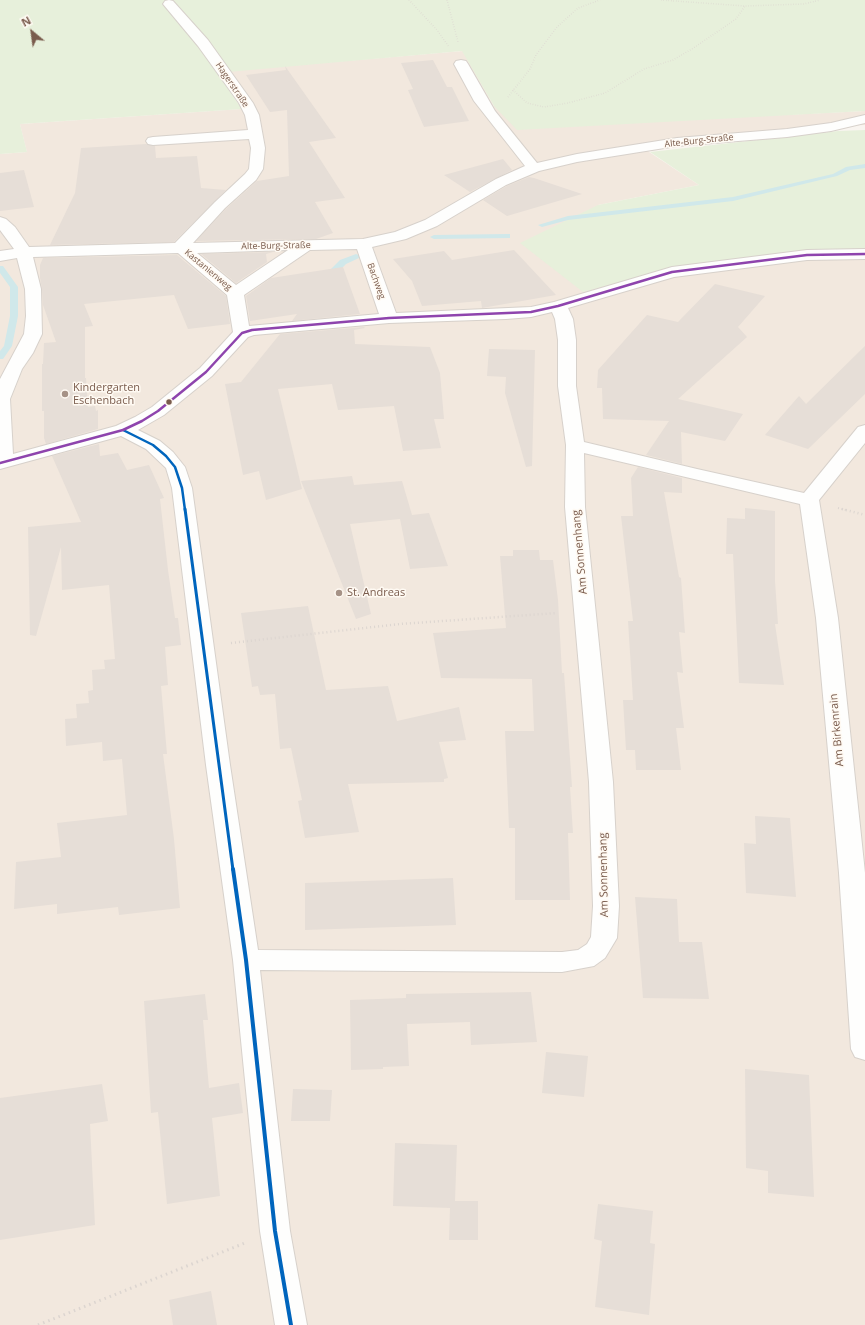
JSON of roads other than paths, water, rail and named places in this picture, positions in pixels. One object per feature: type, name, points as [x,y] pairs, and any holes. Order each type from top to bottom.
[{"type":"street","name":"Hagerstraße","points":[[169,4],[203,43],[246,103],[252,115],[258,148],[256,169],[251,177],[220,205],[181,247]]},
{"type":"street","points":[[461,64],[481,101],[495,121],[534,168]]},
{"type":"street","name":"Alte-Burg-Straße","points":[[3,255],[24,252],[181,247],[363,244],[400,236],[431,223],[501,182],[534,168],[577,158],[677,142],[787,133],[831,127],[865,119]]},
{"type":"street","points":[[831,127],[865,124]]},
{"type":"street","points":[[153,142],[255,134]]},
{"type":"street","points":[[0,222],[8,230],[24,252],[33,289],[34,316],[33,334],[24,353],[13,369],[1,400],[2,463],[123,430],[142,421],[206,372],[242,333],[268,328],[389,318],[530,312],[558,306],[672,272],[807,255],[865,254]]},
{"type":"street","name":"Bachweg","points":[[363,244],[389,318]]},
{"type":"street","name":"Kastanienweg","points":[[235,293],[307,245]]},
{"type":"street","name":"Kastanienweg","points":[[181,247],[235,293],[242,333]]},
{"type":"street","name":"Am Sonnenhang","points":[[246,960],[562,962],[585,959],[596,951],[604,938],[606,899],[601,782],[575,507],[575,444],[567,386],[567,340],[564,319],[558,306]]},
{"type":"street","points":[[123,430],[153,445],[166,456],[175,467],[182,488],[246,960],[275,1231],[291,1325]]},
{"type":"street","points":[[575,444],[697,475],[809,500],[838,462],[865,431]]},
{"type":"street","name":"Am Birkenrain","points":[[809,500],[827,618],[852,873],[865,1049]]},
{"type":"waterway","points":[[542,225],[568,218],[733,199],[835,175],[848,168],[865,166]]},
{"type":"waterway","points":[[434,237],[507,236]]},
{"type":"waterway","points":[[329,276],[343,262],[356,256]]},
{"type":"waterway","points":[[0,268],[14,287],[14,316],[8,346],[0,357]]},
{"type":"place","name":"Kindergarten Eschenbach","points":[[65,394]]},
{"type":"place","name":"St. Andreas","points":[[339,593]]}]
